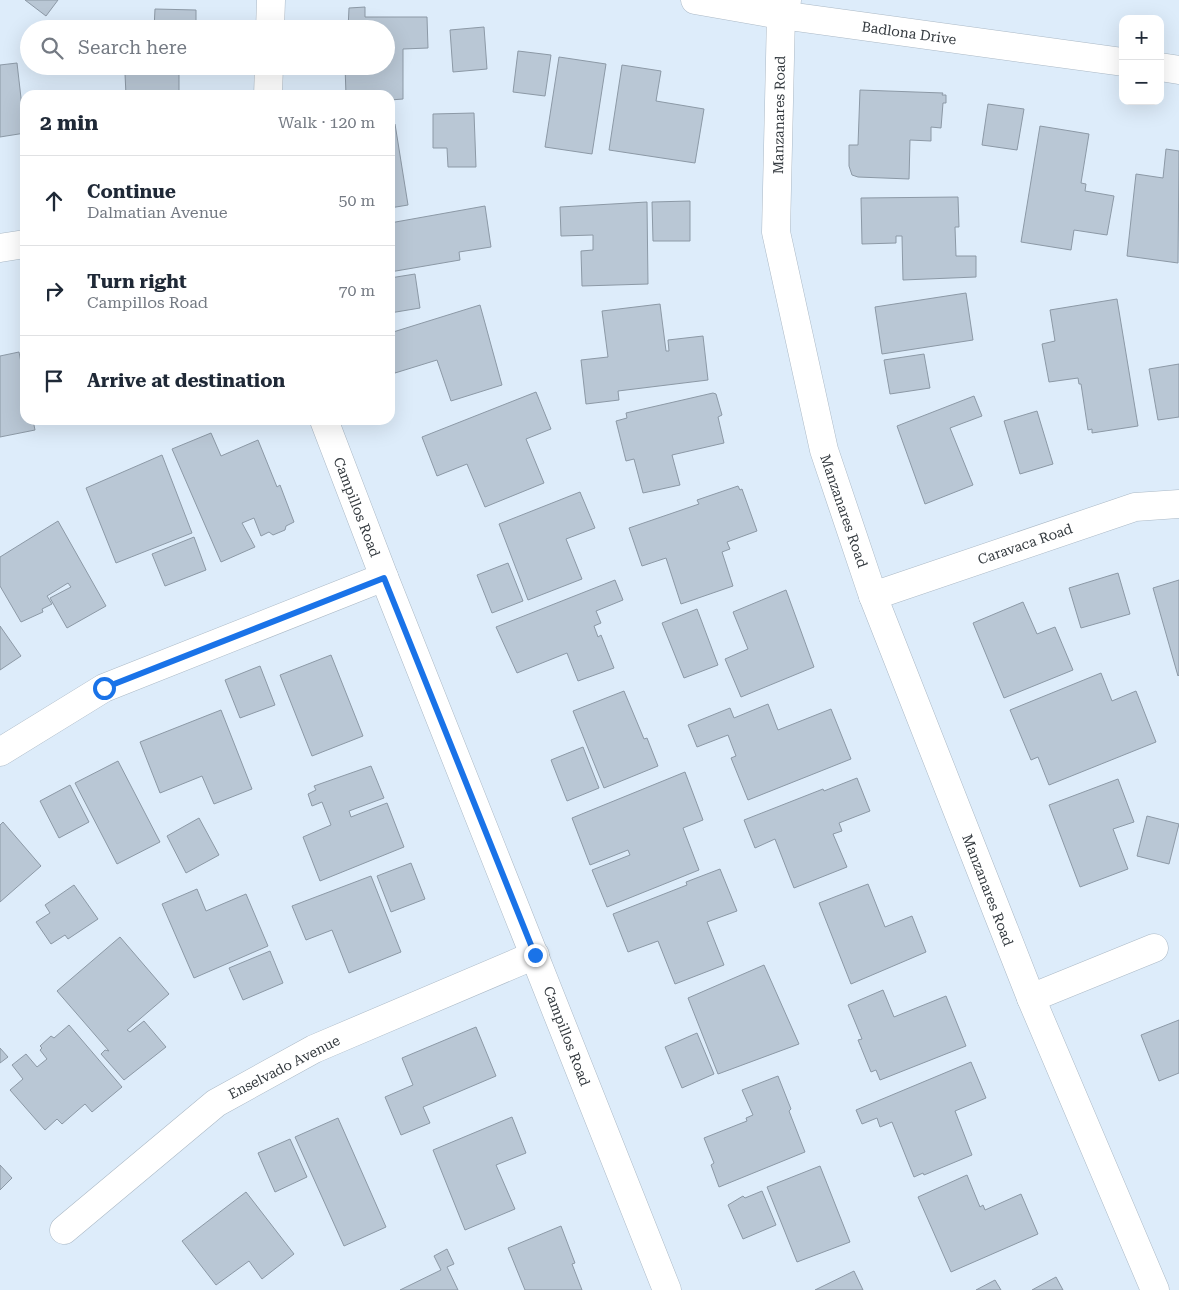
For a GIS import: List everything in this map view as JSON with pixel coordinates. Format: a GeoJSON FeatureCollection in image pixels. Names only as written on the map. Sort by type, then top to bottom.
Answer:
{"type":"FeatureCollection","features":[{"type":"Feature","properties":{"kind":"street"},"geometry":{"type":"LineString","coordinates":[[270,20],[271,0]]}},
{"type":"Feature","properties":{"kind":"street","name":"Badlona Drive"},"geometry":{"type":"LineString","coordinates":[[696,0],[784,8],[1119,61]]}},
{"type":"Feature","properties":{"kind":"street","name":"Manzanares Road"},"geometry":{"type":"LineString","coordinates":[[784,8],[776,232],[824,450],[873,596],[1031,998],[1156,1290]]}},
{"type":"Feature","properties":{"kind":"street"},"geometry":{"type":"LineString","coordinates":[[1164,68],[1179,70]]}},
{"type":"Feature","properties":{"kind":"street"},"geometry":{"type":"LineString","coordinates":[[268,90],[269,75]]}},
{"type":"Feature","properties":{"kind":"street"},"geometry":{"type":"LineString","coordinates":[[0,248],[20,245]]}},
{"type":"Feature","properties":{"kind":"street","name":"Campillos Road"},"geometry":{"type":"LineString","coordinates":[[326,425],[384,578],[667,1290]]}},
{"type":"Feature","properties":{"kind":"street","name":"Caravaca Road"},"geometry":{"type":"LineString","coordinates":[[873,596],[1135,507],[1179,504]]}},
{"type":"Feature","properties":{"kind":"street"},"geometry":{"type":"LineString","coordinates":[[0,752],[104,688],[384,578]]}},
{"type":"Feature","properties":{"kind":"street"},"geometry":{"type":"LineString","coordinates":[[1031,998],[1154,948]]}},
{"type":"Feature","properties":{"kind":"street","name":"Enselvado Avenue"},"geometry":{"type":"LineString","coordinates":[[64,1230],[216,1103],[314,1050],[535,955]]}},
{"type":"Feature","properties":{"kind":"building"},"geometry":{"type":"Polygon","coordinates":[[[25,0],[58,0],[46,16],[25,0]]]}},
{"type":"Feature","properties":{"kind":"building"},"geometry":{"type":"Polygon","coordinates":[[[365,7],[365,17],[427,17],[428,48],[403,49],[403,99],[395,100],[395,90],[346,90],[345,75],[395,75],[395,20],[348,20],[349,8],[365,7]]]}},
{"type":"Feature","properties":{"kind":"building"},"geometry":{"type":"Polygon","coordinates":[[[155,9],[196,10],[196,20],[154,20],[155,9]]]}},
{"type":"Feature","properties":{"kind":"building"},"geometry":{"type":"Polygon","coordinates":[[[484,27],[487,69],[453,72],[450,30],[484,27]]]}},
{"type":"Feature","properties":{"kind":"building"},"geometry":{"type":"Polygon","coordinates":[[[518,51],[551,55],[545,96],[513,92],[518,51]]]}},
{"type":"Feature","properties":{"kind":"building"},"geometry":{"type":"Polygon","coordinates":[[[559,57],[606,64],[592,154],[545,147],[559,57]]]}},
{"type":"Feature","properties":{"kind":"building"},"geometry":{"type":"Polygon","coordinates":[[[17,63],[20,90],[20,134],[0,137],[0,65],[17,63]]]}},
{"type":"Feature","properties":{"kind":"building"},"geometry":{"type":"Polygon","coordinates":[[[622,65],[661,71],[656,101],[704,109],[695,163],[609,150],[622,65]]]}},
{"type":"Feature","properties":{"kind":"building"},"geometry":{"type":"Polygon","coordinates":[[[125,75],[179,75],[179,90],[126,90],[125,75]]]}},
{"type":"Feature","properties":{"kind":"building"},"geometry":{"type":"Polygon","coordinates":[[[860,90],[943,93],[942,95],[946,95],[946,103],[943,103],[941,128],[931,127],[931,141],[910,140],[909,179],[858,177],[852,175],[849,166],[849,145],[858,145],[860,90]]]}},
{"type":"Feature","properties":{"kind":"building"},"geometry":{"type":"Polygon","coordinates":[[[988,104],[1024,109],[1017,150],[982,145],[988,104]]]}},
{"type":"Feature","properties":{"kind":"building"},"geometry":{"type":"Polygon","coordinates":[[[474,113],[476,167],[448,167],[447,148],[433,148],[433,114],[474,113]]]}},
{"type":"Feature","properties":{"kind":"building"},"geometry":{"type":"Polygon","coordinates":[[[395,124],[408,205],[395,207],[395,124]]]}},
{"type":"Feature","properties":{"kind":"building"},"geometry":{"type":"Polygon","coordinates":[[[1040,126],[1089,134],[1081,183],[1086,184],[1085,191],[1114,196],[1107,235],[1074,230],[1071,250],[1021,242],[1040,126]]]}},
{"type":"Feature","properties":{"kind":"building"},"geometry":{"type":"Polygon","coordinates":[[[1166,149],[1179,151],[1178,263],[1127,256],[1136,174],[1163,178],[1166,149]]]}},
{"type":"Feature","properties":{"kind":"building"},"geometry":{"type":"Polygon","coordinates":[[[958,197],[959,227],[955,227],[956,256],[976,256],[976,277],[903,280],[902,236],[896,236],[896,243],[862,244],[861,198],[958,197]]]}},
{"type":"Feature","properties":{"kind":"building"},"geometry":{"type":"Polygon","coordinates":[[[690,201],[690,241],[653,241],[652,202],[690,201]]]}},
{"type":"Feature","properties":{"kind":"building"},"geometry":{"type":"Polygon","coordinates":[[[647,202],[648,284],[582,286],[581,251],[593,250],[593,235],[561,236],[560,207],[647,202]]]}},
{"type":"Feature","properties":{"kind":"building"},"geometry":{"type":"Polygon","coordinates":[[[485,206],[491,247],[459,252],[460,260],[395,271],[395,222],[485,206]]]}},
{"type":"Feature","properties":{"kind":"building"},"geometry":{"type":"Polygon","coordinates":[[[415,274],[420,308],[395,312],[395,277],[415,274]]]}},
{"type":"Feature","properties":{"kind":"building"},"geometry":{"type":"Polygon","coordinates":[[[966,293],[973,340],[882,354],[875,307],[966,293]]]}},
{"type":"Feature","properties":{"kind":"building"},"geometry":{"type":"Polygon","coordinates":[[[1117,299],[1138,426],[1092,433],[1092,429],[1088,430],[1081,384],[1079,384],[1078,378],[1049,382],[1042,344],[1055,341],[1050,310],[1117,299]]]}},
{"type":"Feature","properties":{"kind":"building"},"geometry":{"type":"Polygon","coordinates":[[[660,304],[666,351],[669,351],[668,340],[703,336],[708,380],[618,391],[619,400],[586,404],[581,360],[608,357],[602,311],[660,304]]]}},
{"type":"Feature","properties":{"kind":"building"},"geometry":{"type":"Polygon","coordinates":[[[480,305],[502,385],[451,401],[437,360],[395,373],[395,331],[480,305]]]}},
{"type":"Feature","properties":{"kind":"building"},"geometry":{"type":"Polygon","coordinates":[[[19,352],[20,425],[34,425],[35,430],[0,437],[0,356],[19,352]]]}},
{"type":"Feature","properties":{"kind":"building"},"geometry":{"type":"Polygon","coordinates":[[[924,354],[930,388],[890,394],[884,360],[924,354]]]}},
{"type":"Feature","properties":{"kind":"building"},"geometry":{"type":"Polygon","coordinates":[[[1179,364],[1179,417],[1158,420],[1149,369],[1179,364]]]}},
{"type":"Feature","properties":{"kind":"building"},"geometry":{"type":"Polygon","coordinates":[[[536,392],[551,429],[526,439],[544,483],[485,507],[467,464],[437,476],[422,437],[536,392]]]}},
{"type":"Feature","properties":{"kind":"building"},"geometry":{"type":"Polygon","coordinates":[[[713,393],[716,394],[722,415],[718,417],[724,443],[672,455],[680,485],[643,493],[634,459],[626,461],[616,421],[627,418],[626,413],[713,393]]]}},
{"type":"Feature","properties":{"kind":"building"},"geometry":{"type":"Polygon","coordinates":[[[974,396],[982,416],[950,428],[973,485],[925,504],[897,426],[974,396]]]}},
{"type":"Feature","properties":{"kind":"building"},"geometry":{"type":"Polygon","coordinates":[[[1037,411],[1053,464],[1020,474],[1004,421],[1037,411]]]}},
{"type":"Feature","properties":{"kind":"building"},"geometry":{"type":"Polygon","coordinates":[[[211,433],[221,456],[258,440],[277,487],[280,485],[294,522],[286,526],[285,530],[273,535],[269,532],[261,536],[254,518],[242,523],[255,547],[221,562],[172,449],[211,433]]]}},
{"type":"Feature","properties":{"kind":"building"},"geometry":{"type":"Polygon","coordinates":[[[162,455],[192,533],[116,563],[86,488],[162,455]]]}},
{"type":"Feature","properties":{"kind":"building"},"geometry":{"type":"Polygon","coordinates":[[[738,486],[740,490],[742,489],[757,531],[727,542],[730,549],[722,552],[733,586],[681,604],[666,558],[642,566],[629,528],[699,504],[697,500],[738,486]]]}},
{"type":"Feature","properties":{"kind":"building"},"geometry":{"type":"Polygon","coordinates":[[[580,492],[595,528],[566,539],[582,579],[528,600],[499,524],[580,492]]]}},
{"type":"Feature","properties":{"kind":"building"},"geometry":{"type":"Polygon","coordinates":[[[58,521],[106,606],[67,628],[50,598],[71,587],[68,583],[47,596],[52,604],[42,609],[43,612],[21,622],[0,586],[0,557],[58,521]]]}},
{"type":"Feature","properties":{"kind":"building"},"geometry":{"type":"Polygon","coordinates":[[[194,537],[206,570],[165,586],[152,554],[194,537]]]}},
{"type":"Feature","properties":{"kind":"building"},"geometry":{"type":"Polygon","coordinates":[[[508,563],[523,601],[492,613],[477,575],[508,563]]]}},
{"type":"Feature","properties":{"kind":"building"},"geometry":{"type":"Polygon","coordinates":[[[1118,573],[1130,614],[1081,628],[1069,588],[1118,573]]]}},
{"type":"Feature","properties":{"kind":"building"},"geometry":{"type":"Polygon","coordinates":[[[615,580],[623,600],[596,611],[601,623],[594,626],[598,637],[601,635],[614,668],[578,681],[567,653],[517,673],[496,627],[615,580]]]}},
{"type":"Feature","properties":{"kind":"building"},"geometry":{"type":"Polygon","coordinates":[[[1179,580],[1179,675],[1178,676],[1153,588],[1179,580]]]}},
{"type":"Feature","properties":{"kind":"building"},"geometry":{"type":"Polygon","coordinates":[[[786,590],[814,667],[741,697],[725,659],[748,649],[733,612],[786,590]]]}},
{"type":"Feature","properties":{"kind":"building"},"geometry":{"type":"Polygon","coordinates":[[[1023,602],[1037,634],[1055,627],[1073,670],[1004,698],[973,623],[1023,602]]]}},
{"type":"Feature","properties":{"kind":"building"},"geometry":{"type":"Polygon","coordinates":[[[697,609],[718,665],[684,678],[662,623],[697,609]]]}},
{"type":"Feature","properties":{"kind":"building"},"geometry":{"type":"Polygon","coordinates":[[[0,626],[21,656],[0,670],[0,626]]]}},
{"type":"Feature","properties":{"kind":"building"},"geometry":{"type":"Polygon","coordinates":[[[331,655],[363,736],[312,756],[280,675],[331,655]]]}},
{"type":"Feature","properties":{"kind":"building"},"geometry":{"type":"Polygon","coordinates":[[[260,666],[275,705],[240,718],[225,680],[260,666]]]}},
{"type":"Feature","properties":{"kind":"building"},"geometry":{"type":"Polygon","coordinates":[[[1101,673],[1112,701],[1136,691],[1156,742],[1049,785],[1038,757],[1031,760],[1010,710],[1101,673]]]}},
{"type":"Feature","properties":{"kind":"building"},"geometry":{"type":"Polygon","coordinates":[[[624,691],[644,739],[647,738],[658,766],[604,788],[573,711],[624,691]]]}},
{"type":"Feature","properties":{"kind":"building"},"geometry":{"type":"Polygon","coordinates":[[[768,704],[778,730],[831,709],[851,759],[748,800],[731,758],[736,756],[728,735],[697,747],[688,725],[730,708],[734,718],[768,704]]]}},
{"type":"Feature","properties":{"kind":"building"},"geometry":{"type":"Polygon","coordinates":[[[221,710],[252,789],[214,804],[202,776],[160,793],[140,742],[221,710]]]}},
{"type":"Feature","properties":{"kind":"building"},"geometry":{"type":"Polygon","coordinates":[[[583,747],[599,788],[567,801],[551,760],[583,747]]]}},
{"type":"Feature","properties":{"kind":"building"},"geometry":{"type":"Polygon","coordinates":[[[118,761],[160,842],[117,864],[75,783],[118,761]]]}},
{"type":"Feature","properties":{"kind":"building"},"geometry":{"type":"Polygon","coordinates":[[[371,766],[384,798],[349,811],[351,817],[387,803],[404,847],[320,881],[303,837],[331,825],[322,802],[312,806],[308,794],[316,790],[314,786],[371,766]]]}},
{"type":"Feature","properties":{"kind":"building"},"geometry":{"type":"Polygon","coordinates":[[[685,772],[703,820],[683,828],[699,870],[607,907],[592,870],[630,855],[628,850],[590,865],[572,818],[685,772]]]}},
{"type":"Feature","properties":{"kind":"building"},"geometry":{"type":"Polygon","coordinates":[[[857,778],[870,811],[839,823],[842,831],[833,834],[847,867],[794,888],[775,839],[755,848],[744,820],[823,789],[824,791],[857,778]]]}},
{"type":"Feature","properties":{"kind":"building"},"geometry":{"type":"Polygon","coordinates":[[[1118,779],[1134,822],[1113,829],[1128,869],[1080,887],[1049,805],[1118,779]]]}},
{"type":"Feature","properties":{"kind":"building"},"geometry":{"type":"Polygon","coordinates":[[[70,785],[89,822],[59,838],[40,801],[70,785]]]}},
{"type":"Feature","properties":{"kind":"building"},"geometry":{"type":"Polygon","coordinates":[[[1147,816],[1179,824],[1169,864],[1137,856],[1147,816]]]}},
{"type":"Feature","properties":{"kind":"building"},"geometry":{"type":"Polygon","coordinates":[[[199,818],[219,855],[186,873],[167,836],[199,818]]]}},
{"type":"Feature","properties":{"kind":"building"},"geometry":{"type":"Polygon","coordinates":[[[3,822],[41,866],[0,902],[0,825],[3,822]]]}},
{"type":"Feature","properties":{"kind":"building"},"geometry":{"type":"Polygon","coordinates":[[[411,863],[425,899],[391,912],[377,876],[411,863]]]}},
{"type":"Feature","properties":{"kind":"building"},"geometry":{"type":"Polygon","coordinates":[[[720,869],[737,911],[707,922],[724,965],[675,984],[658,941],[628,952],[613,914],[687,885],[686,882],[720,869]]]}},
{"type":"Feature","properties":{"kind":"building"},"geometry":{"type":"Polygon","coordinates":[[[371,876],[401,952],[349,973],[332,930],[306,940],[292,906],[371,876]]]}},
{"type":"Feature","properties":{"kind":"building"},"geometry":{"type":"Polygon","coordinates":[[[868,884],[885,927],[912,916],[926,952],[851,984],[819,903],[868,884]]]}},
{"type":"Feature","properties":{"kind":"building"},"geometry":{"type":"Polygon","coordinates":[[[74,885],[98,919],[68,939],[65,935],[51,944],[36,922],[50,913],[45,905],[74,885]]]}},
{"type":"Feature","properties":{"kind":"building"},"geometry":{"type":"Polygon","coordinates":[[[197,889],[206,911],[246,894],[268,946],[194,978],[162,904],[197,889]]]}},
{"type":"Feature","properties":{"kind":"building"},"geometry":{"type":"Polygon","coordinates":[[[120,937],[169,994],[127,1030],[130,1032],[144,1021],[166,1047],[124,1080],[101,1054],[105,1050],[109,1051],[57,991],[120,937]]]}},
{"type":"Feature","properties":{"kind":"building"},"geometry":{"type":"Polygon","coordinates":[[[270,951],[283,983],[243,1000],[229,968],[270,951]]]}},
{"type":"Feature","properties":{"kind":"building"},"geometry":{"type":"Polygon","coordinates":[[[764,965],[799,1044],[718,1074],[688,998],[764,965]]]}},
{"type":"Feature","properties":{"kind":"building"},"geometry":{"type":"Polygon","coordinates":[[[883,990],[894,1017],[946,996],[966,1046],[880,1080],[876,1070],[871,1072],[858,1040],[862,1039],[848,1005],[883,990]]]}},
{"type":"Feature","properties":{"kind":"building"},"geometry":{"type":"Polygon","coordinates":[[[1179,1020],[1179,1073],[1159,1081],[1141,1035],[1179,1020]]]}},
{"type":"Feature","properties":{"kind":"building"},"geometry":{"type":"Polygon","coordinates":[[[69,1025],[122,1087],[92,1112],[85,1104],[62,1124],[57,1119],[45,1130],[10,1090],[23,1079],[12,1065],[26,1054],[37,1067],[47,1059],[40,1050],[42,1048],[40,1046],[51,1036],[54,1038],[69,1025]]]}},
{"type":"Feature","properties":{"kind":"building"},"geometry":{"type":"Polygon","coordinates":[[[476,1027],[496,1076],[423,1107],[430,1123],[401,1135],[385,1097],[413,1085],[402,1058],[476,1027]]]}},
{"type":"Feature","properties":{"kind":"building"},"geometry":{"type":"Polygon","coordinates":[[[697,1033],[714,1074],[682,1088],[665,1047],[697,1033]]]}},
{"type":"Feature","properties":{"kind":"building"},"geometry":{"type":"Polygon","coordinates":[[[0,1048],[8,1057],[0,1063],[0,1048]]]}},
{"type":"Feature","properties":{"kind":"building"},"geometry":{"type":"Polygon","coordinates":[[[971,1062],[986,1098],[955,1111],[972,1155],[924,1175],[923,1173],[914,1177],[892,1122],[880,1127],[877,1118],[862,1124],[856,1110],[971,1062]]]}},
{"type":"Feature","properties":{"kind":"building"},"geometry":{"type":"Polygon","coordinates":[[[778,1076],[805,1152],[719,1187],[711,1165],[714,1163],[704,1138],[747,1121],[746,1118],[753,1115],[742,1090],[778,1076]]]}},
{"type":"Feature","properties":{"kind":"building"},"geometry":{"type":"Polygon","coordinates":[[[512,1117],[526,1153],[496,1165],[515,1209],[465,1230],[433,1150],[512,1117]]]}},
{"type":"Feature","properties":{"kind":"building"},"geometry":{"type":"Polygon","coordinates":[[[338,1118],[386,1227],[344,1246],[295,1137],[338,1118]]]}},
{"type":"Feature","properties":{"kind":"building"},"geometry":{"type":"Polygon","coordinates":[[[290,1139],[307,1177],[275,1192],[258,1153],[290,1139]]]}},
{"type":"Feature","properties":{"kind":"building"},"geometry":{"type":"Polygon","coordinates":[[[0,1165],[12,1178],[0,1190],[0,1165]]]}},
{"type":"Feature","properties":{"kind":"building"},"geometry":{"type":"Polygon","coordinates":[[[820,1166],[850,1242],[797,1262],[767,1187],[820,1166]]]}},
{"type":"Feature","properties":{"kind":"building"},"geometry":{"type":"Polygon","coordinates":[[[967,1175],[980,1207],[983,1205],[985,1210],[1021,1194],[1038,1234],[951,1272],[918,1197],[967,1175]]]}},
{"type":"Feature","properties":{"kind":"building"},"geometry":{"type":"Polygon","coordinates":[[[762,1191],[776,1225],[743,1239],[728,1205],[743,1196],[745,1198],[762,1191]]]}},
{"type":"Feature","properties":{"kind":"building"},"geometry":{"type":"Polygon","coordinates":[[[246,1192],[294,1254],[262,1279],[249,1261],[216,1285],[182,1241],[246,1192]]]}},
{"type":"Feature","properties":{"kind":"building"},"geometry":{"type":"Polygon","coordinates":[[[561,1226],[575,1263],[572,1264],[582,1290],[525,1290],[508,1248],[561,1226]]]}},
{"type":"Feature","properties":{"kind":"building"},"geometry":{"type":"Polygon","coordinates":[[[447,1249],[454,1264],[447,1267],[458,1290],[400,1290],[441,1270],[434,1256],[447,1249]]]}},
{"type":"Feature","properties":{"kind":"building"},"geometry":{"type":"Polygon","coordinates":[[[854,1271],[863,1290],[815,1290],[854,1271]]]}},
{"type":"Feature","properties":{"kind":"building"},"geometry":{"type":"Polygon","coordinates":[[[1056,1277],[1063,1290],[1032,1290],[1056,1277]]]}},
{"type":"Feature","properties":{"kind":"building"},"geometry":{"type":"Polygon","coordinates":[[[995,1280],[1001,1290],[976,1290],[995,1280]]]}},
{"type":"Feature","properties":{"kind":"route"},"geometry":{"type":"LineString","coordinates":[[104,688],[384,578],[535,955]]}}]}
